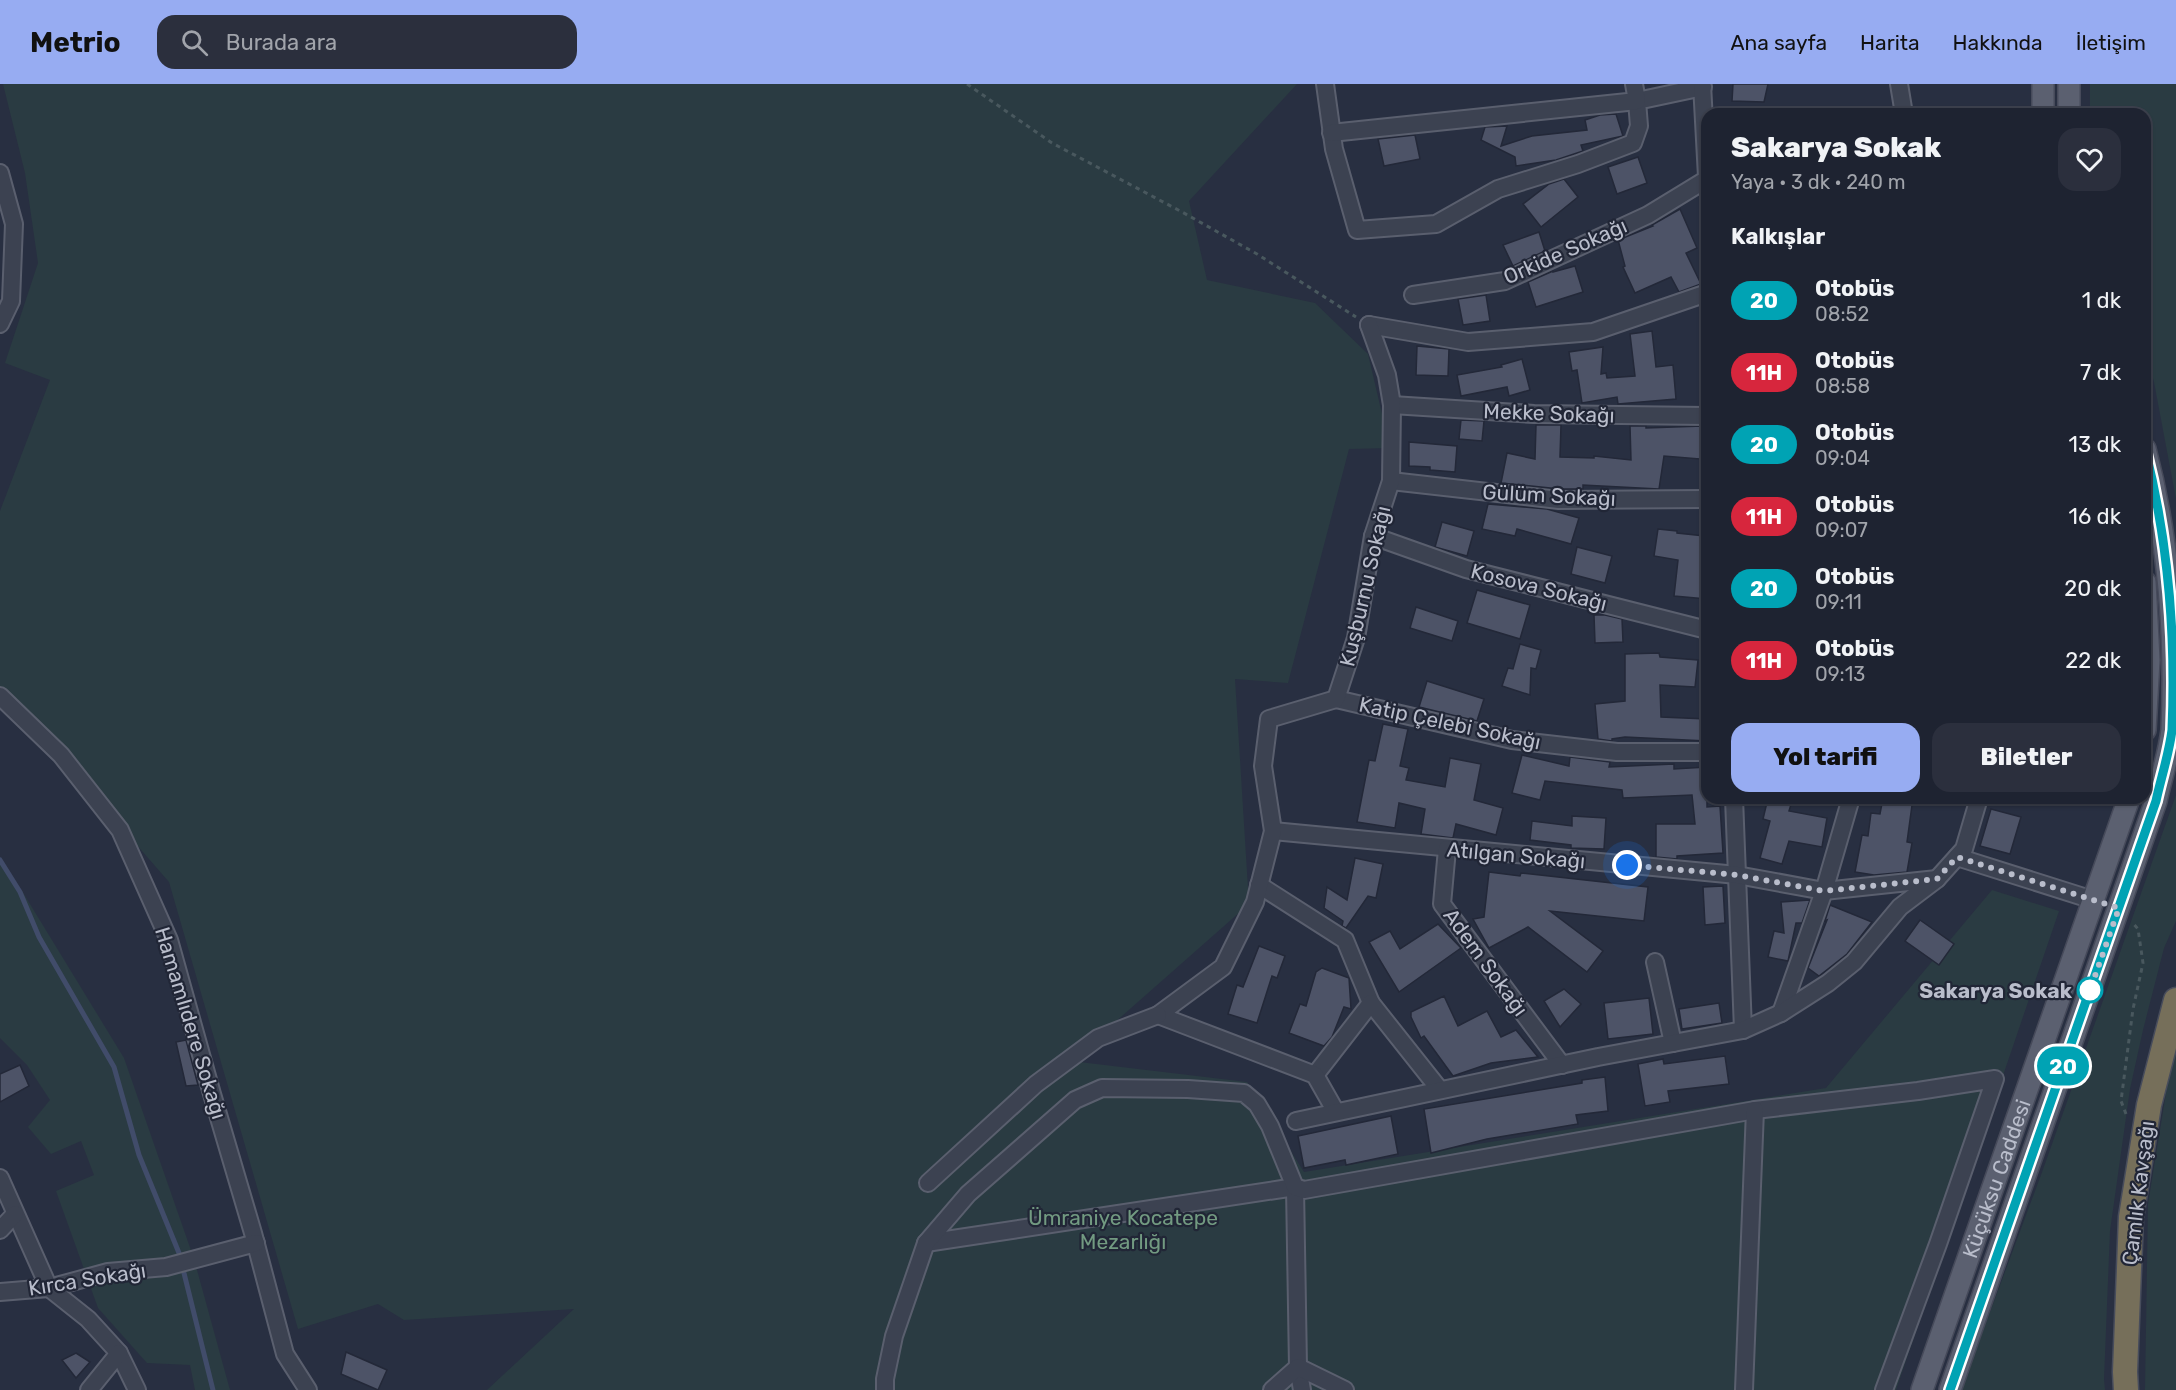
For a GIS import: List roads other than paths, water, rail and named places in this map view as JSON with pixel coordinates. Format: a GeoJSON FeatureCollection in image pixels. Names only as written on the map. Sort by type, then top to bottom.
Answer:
{"type":"FeatureCollection","features":[{"type":"Feature","properties":{"kind":"highway","name":"Çamlık Kavşağı"},"geometry":{"type":"LineString","coordinates":[[2126,1390],[2131,1217],[2149,1105],[2176,1000]]}},
{"type":"Feature","properties":{"kind":"main road"},"geometry":{"type":"LineString","coordinates":[[2043,84],[2043,108]]}},
{"type":"Feature","properties":{"kind":"main road"},"geometry":{"type":"LineString","coordinates":[[2069,84],[2069,108]]}},
{"type":"Feature","properties":{"kind":"main road","name":"Küçüksu Caddesi"},"geometry":{"type":"LineString","coordinates":[[1950,1390],[2156,801],[2172,731],[2175,660],[2172,583],[2151,473]]}},
{"type":"Feature","properties":{"kind":"main road","name":"Küçüksu Caddesi"},"geometry":{"type":"LineString","coordinates":[[1922,1390],[2127,804]]}},
{"type":"Feature","properties":{"kind":"main road"},"geometry":{"type":"LineString","coordinates":[[2093,900],[2119,908]]}},
{"type":"Feature","properties":{"kind":"street"},"geometry":{"type":"LineString","coordinates":[[1325,84],[1334,149],[1357,230],[1436,224],[1498,189],[1578,164],[1633,143],[1639,126],[1635,92]]}},
{"type":"Feature","properties":{"kind":"street"},"geometry":{"type":"LineString","coordinates":[[1899,84],[1903,108]]}},
{"type":"Feature","properties":{"kind":"street"},"geometry":{"type":"LineString","coordinates":[[1331,133],[1702,85],[1703,108]]}},
{"type":"Feature","properties":{"kind":"street"},"geometry":{"type":"LineString","coordinates":[[0,173],[14,224],[11,301],[0,324]]}},
{"type":"Feature","properties":{"kind":"street","name":"Orkide Sokağı"},"geometry":{"type":"LineString","coordinates":[[1413,295],[1505,281],[1648,215],[1701,182]]}},
{"type":"Feature","properties":{"kind":"street","name":"Kuşburnu Sokağı"},"geometry":{"type":"LineString","coordinates":[[1336,699],[1356,638],[1373,536],[1391,481],[1392,405],[1387,375],[1369,325],[1468,342],[1593,332],[1701,295]]}},
{"type":"Feature","properties":{"kind":"street","name":"Mekke Sokağı"},"geometry":{"type":"LineString","coordinates":[[1392,405],[1534,414],[1701,416]]}},
{"type":"Feature","properties":{"kind":"street","name":"Gülüm Sokağı"},"geometry":{"type":"LineString","coordinates":[[1391,481],[1559,500],[1701,499]]}},
{"type":"Feature","properties":{"kind":"street","name":"Kosova Sokağı"},"geometry":{"type":"LineString","coordinates":[[1373,536],[1466,569],[1701,628]]}},
{"type":"Feature","properties":{"kind":"street","name":"Hamamlıdere Sokağı"},"geometry":{"type":"LineString","coordinates":[[0,696],[61,755],[120,830],[169,940],[285,1354],[308,1390]]}},
{"type":"Feature","properties":{"kind":"street"},"geometry":{"type":"LineString","coordinates":[[928,1182],[1036,1084],[1098,1038],[1158,1016],[1223,967],[1255,902],[1274,831],[1263,766],[1269,719],[1336,699]]}},
{"type":"Feature","properties":{"kind":"street","name":"Katip Çelebi Sokağı"},"geometry":{"type":"LineString","coordinates":[[1336,699],[1512,740],[1617,752],[1701,752]]}},
{"type":"Feature","properties":{"kind":"street"},"geometry":{"type":"LineString","coordinates":[[1734,804],[1743,1030]]}},
{"type":"Feature","properties":{"kind":"street"},"geometry":{"type":"LineString","coordinates":[[1781,1013],[1824,891],[1849,804]]}},
{"type":"Feature","properties":{"kind":"street"},"geometry":{"type":"LineString","coordinates":[[1296,1121],[1562,1065],[1743,1030],[1791,1009],[1854,962],[1900,907],[1937,879],[1957,857],[1964,849],[1977,804]]}},
{"type":"Feature","properties":{"kind":"street","name":"Atılgan Sokağı"},"geometry":{"type":"LineString","coordinates":[[1274,831],[1737,875],[1824,891],[1937,879]]}},
{"type":"Feature","properties":{"kind":"street","name":"Adem Sokağı"},"geometry":{"type":"LineString","coordinates":[[1447,849],[1442,904],[1562,1065]]}},
{"type":"Feature","properties":{"kind":"street"},"geometry":{"type":"LineString","coordinates":[[1957,857],[2093,900]]}},
{"type":"Feature","properties":{"kind":"street"},"geometry":{"type":"LineString","coordinates":[[1259,885],[1345,940],[1371,1003],[1440,1090]]}},
{"type":"Feature","properties":{"kind":"street"},"geometry":{"type":"LineString","coordinates":[[1655,962],[1673,1043]]}},
{"type":"Feature","properties":{"kind":"street"},"geometry":{"type":"LineString","coordinates":[[1315,1075],[1371,1003]]}},
{"type":"Feature","properties":{"kind":"street"},"geometry":{"type":"LineString","coordinates":[[1158,1016],[1315,1075],[1336,1112]]}},
{"type":"Feature","properties":{"kind":"street"},"geometry":{"type":"LineString","coordinates":[[926,1243],[1294,1187],[1304,1190],[1755,1110],[1918,1091],[1995,1079],[1884,1390]]}},
{"type":"Feature","properties":{"kind":"street"},"geometry":{"type":"LineString","coordinates":[[885,1390],[894,1335],[926,1243],[968,1194],[1075,1100],[1102,1088],[1188,1089],[1244,1093],[1257,1104],[1270,1126],[1294,1187],[1298,1367],[1302,1390]]}},
{"type":"Feature","properties":{"kind":"street"},"geometry":{"type":"LineString","coordinates":[[1744,1390],[1755,1110]]}},
{"type":"Feature","properties":{"kind":"street"},"geometry":{"type":"LineString","coordinates":[[0,1178],[49,1288],[87,1318],[119,1353],[137,1390]]}},
{"type":"Feature","properties":{"kind":"street"},"geometry":{"type":"LineString","coordinates":[[0,1230],[15,1214]]}},
{"type":"Feature","properties":{"kind":"street","name":"Kırca Sokağı"},"geometry":{"type":"LineString","coordinates":[[0,1292],[49,1288],[108,1272],[173,1265],[256,1244]]}},
{"type":"Feature","properties":{"kind":"street"},"geometry":{"type":"LineString","coordinates":[[89,1390],[119,1353]]}},
{"type":"Feature","properties":{"kind":"street"},"geometry":{"type":"LineString","coordinates":[[1272,1390],[1298,1367]]}},
{"type":"Feature","properties":{"kind":"street"},"geometry":{"type":"LineString","coordinates":[[1298,1367],[1345,1390]]}},
{"type":"Feature","properties":{"kind":"waterway"},"geometry":{"type":"LineString","coordinates":[[0,860],[20,892],[39,937],[114,1067],[139,1155],[179,1253],[213,1390]]}},
{"type":"Feature","properties":{"kind":"place","name":"Sakarya Sokak"},"geometry":{"type":"Point","coordinates":[2090,990]}},
{"type":"Feature","properties":{"kind":"park label","name":"Ümraniye Kocatepe Mezarlığı"},"geometry":{"type":"Point","coordinates":[1123,1229]}}]}
